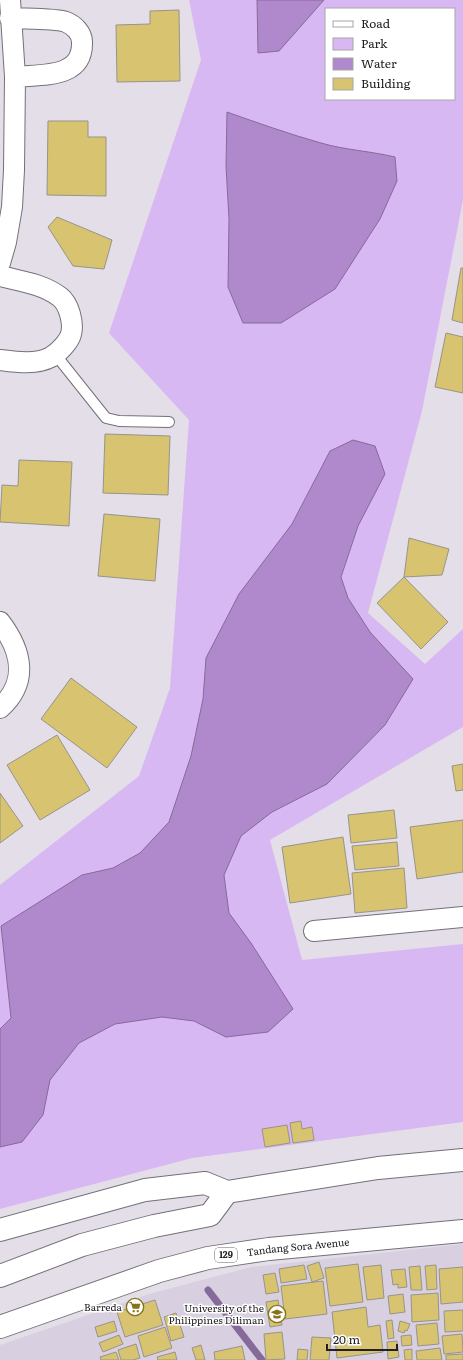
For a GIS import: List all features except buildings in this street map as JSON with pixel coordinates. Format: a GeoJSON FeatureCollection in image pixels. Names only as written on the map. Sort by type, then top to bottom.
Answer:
{"type":"FeatureCollection","features":[{"type":"Feature","properties":{"kind":"main road"},"geometry":{"type":"LineString","coordinates":[[0,1230],[145,1190],[205,1183],[227,1192],[378,1168],[463,1160]]}},
{"type":"Feature","properties":{"kind":"main road"},"geometry":{"type":"LineString","coordinates":[[0,1276],[82,1245],[154,1226],[210,1216],[227,1192]]}},
{"type":"Feature","properties":{"kind":"main road","name":"Tandang Sora Avenue"},"geometry":{"type":"LineString","coordinates":[[0,1327],[159,1271],[208,1258],[269,1249],[463,1231]]}},
{"type":"Feature","properties":{"kind":"street"},"geometry":{"type":"LineString","coordinates":[[0,263],[6,242],[12,207],[14,170],[15,77],[10,9],[65,22],[76,28],[82,38],[82,50],[77,63],[65,71],[15,77]]}},
{"type":"Feature","properties":{"kind":"street"},"geometry":{"type":"LineString","coordinates":[[0,276],[32,284],[50,291],[61,298],[68,310],[71,320],[71,334],[61,348],[51,357],[37,361],[18,363],[0,360]]}},
{"type":"Feature","properties":{"kind":"street"},"geometry":{"type":"LineString","coordinates":[[0,622],[16,650],[20,669],[19,681],[10,699],[0,708]]}},
{"type":"Feature","properties":{"kind":"street"},"geometry":{"type":"LineString","coordinates":[[314,931],[463,917]]}},
{"type":"Feature","properties":{"kind":"lane"},"geometry":{"type":"LineString","coordinates":[[55,354],[106,418],[119,421],[169,422]]}},
{"type":"Feature","properties":{"kind":"shaded area","name":"University of the Philippines Diliman"},"geometry":{"type":"Polygon","coordinates":[[[463,1244],[463,1360],[0,1360],[0,1345],[149,1294],[251,1267],[463,1244]]]}},
{"type":"Feature","properties":{"kind":"green space"},"geometry":{"type":"Polygon","coordinates":[[[189,0],[463,0],[463,200],[422,411],[368,613],[425,664],[463,629],[463,727],[270,840],[302,960],[463,944],[463,1122],[192,1158],[0,1209],[0,885],[139,776],[170,688],[189,420],[109,333],[201,60],[189,0]]]}},
{"type":"Feature","properties":{"kind":"water"},"geometry":{"type":"Polygon","coordinates":[[[257,0],[324,0],[279,51],[258,53],[257,0]]]}},
{"type":"Feature","properties":{"kind":"water"},"geometry":{"type":"Polygon","coordinates":[[[227,112],[321,143],[395,157],[397,181],[380,219],[335,289],[281,323],[243,323],[228,287],[229,219],[226,166],[227,112]]]}},
{"type":"Feature","properties":{"kind":"water"},"geometry":{"type":"Polygon","coordinates":[[[353,440],[375,446],[385,474],[358,526],[341,577],[348,598],[370,632],[413,679],[385,725],[327,784],[272,812],[241,836],[224,875],[229,913],[251,943],[293,1009],[268,1032],[226,1037],[194,1021],[162,1017],[115,1024],[79,1043],[50,1080],[43,1115],[22,1142],[0,1147],[0,1029],[11,1018],[1,926],[82,875],[113,868],[140,853],[169,822],[191,756],[203,699],[206,658],[239,594],[292,524],[330,451],[353,440]]]}},
{"type":"Feature","properties":{"kind":"waterway"},"geometry":{"type":"LineString","coordinates":[[208,1290],[262,1360]]}},
{"type":"Feature","properties":{"kind":"place","name":"Barreda"},"geometry":{"type":"Point","coordinates":[135,1307]}},
{"type":"Feature","properties":{"kind":"place","name":"University of the Philippines Diliman"},"geometry":{"type":"Point","coordinates":[277,1314]}}]}
